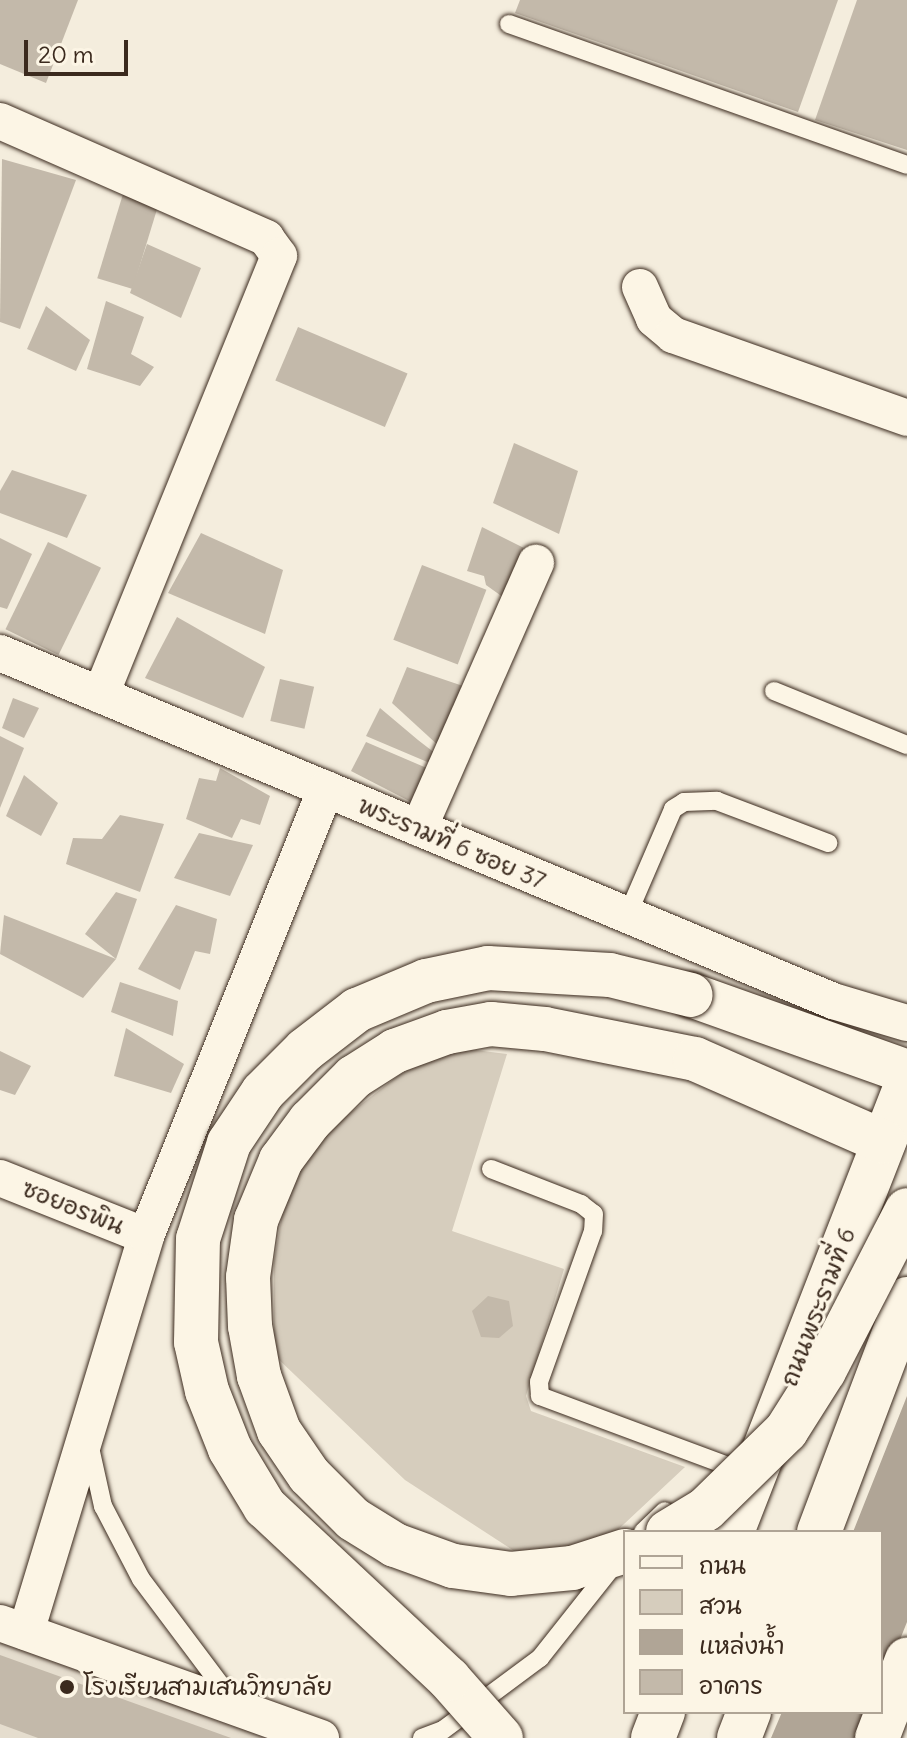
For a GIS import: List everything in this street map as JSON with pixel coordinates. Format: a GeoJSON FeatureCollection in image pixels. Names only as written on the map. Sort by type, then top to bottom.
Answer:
{"type":"FeatureCollection","features":[{"type":"Feature","properties":{"kind":"main road"},"geometry":{"type":"LineString","coordinates":[[501,1738],[449,1679],[265,1507],[230,1449],[207,1391],[196,1342],[198,1239],[229,1143],[263,1092],[305,1050],[357,1010],[426,981],[488,968],[610,975],[691,995],[907,1072]]}},
{"type":"Feature","properties":{"kind":"main road"},"geometry":{"type":"LineString","coordinates":[[623,1553],[572,1568],[511,1574],[453,1566],[395,1545],[353,1519],[309,1475],[279,1431],[259,1376],[250,1326],[248,1277],[256,1220],[281,1160],[310,1121],[354,1077],[395,1051],[447,1032],[491,1024],[545,1029],[695,1059],[884,1142]]}},
{"type":"Feature","properties":{"kind":"main road","name":"ถนนพระรามที่ 6"},"geometry":{"type":"LineString","coordinates":[[733,1530],[907,1083]]}},
{"type":"Feature","properties":{"kind":"main road"},"geometry":{"type":"LineString","coordinates":[[671,1530],[706,1509],[786,1431],[824,1371],[907,1210]]}},
{"type":"Feature","properties":{"kind":"main road"},"geometry":{"type":"LineString","coordinates":[[820,1530],[907,1299]]}},
{"type":"Feature","properties":{"kind":"main road"},"geometry":{"type":"LineString","coordinates":[[877,1738],[907,1660]]}},
{"type":"Feature","properties":{"kind":"main road"},"geometry":{"type":"LineString","coordinates":[[653,1738],[662,1714]]}},
{"type":"Feature","properties":{"kind":"main road"},"geometry":{"type":"LineString","coordinates":[[739,1738],[748,1714]]}},
{"type":"Feature","properties":{"kind":"street"},"geometry":{"type":"LineString","coordinates":[[0,121],[266,238],[279,256],[101,695]]}},
{"type":"Feature","properties":{"kind":"street"},"geometry":{"type":"LineString","coordinates":[[640,287],[654,319],[673,335],[907,418]]}},
{"type":"Feature","properties":{"kind":"street"},"geometry":{"type":"LineString","coordinates":[[419,828],[536,563]]}},
{"type":"Feature","properties":{"kind":"street","name":"พระรามที่ 6 ซอย 37"},"geometry":{"type":"LineString","coordinates":[[0,653],[833,1001],[907,1023]]}},
{"type":"Feature","properties":{"kind":"street"},"geometry":{"type":"LineString","coordinates":[[321,1738],[13,1627],[86,1428],[146,1236],[326,789]]}},
{"type":"Feature","properties":{"kind":"street","name":"ซอยอรพิน"},"geometry":{"type":"LineString","coordinates":[[0,1178],[146,1236]]}},
{"type":"Feature","properties":{"kind":"lane"},"geometry":{"type":"LineString","coordinates":[[509,24],[907,165]]}},
{"type":"Feature","properties":{"kind":"lane"},"geometry":{"type":"LineString","coordinates":[[774,691],[907,745]]}},
{"type":"Feature","properties":{"kind":"lane"},"geometry":{"type":"LineString","coordinates":[[627,916],[673,809],[684,802],[717,801],[828,843]]}},
{"type":"Feature","properties":{"kind":"lane"},"geometry":{"type":"LineString","coordinates":[[491,1169],[581,1204],[594,1214],[593,1231],[539,1382],[540,1396],[752,1478]]}},
{"type":"Feature","properties":{"kind":"lane"},"geometry":{"type":"LineString","coordinates":[[86,1428],[103,1506],[141,1579],[240,1709]]}},
{"type":"Feature","properties":{"kind":"lane"},"geometry":{"type":"LineString","coordinates":[[645,1530],[657,1516],[699,1494],[752,1478]]}},
{"type":"Feature","properties":{"kind":"lane"},"geometry":{"type":"LineString","coordinates":[[422,1738],[443,1730],[540,1658],[623,1554]]}},
{"type":"Feature","properties":{"kind":"shaded area","name":"โรงเรียนสามเสนวิทยาลัย"},"geometry":{"type":"Polygon","coordinates":[[[0,1636],[267,1738],[0,1738],[0,1636]]]}},
{"type":"Feature","properties":{"kind":"green space"},"geometry":{"type":"Polygon","coordinates":[[[451,1047],[507,1054],[452,1231],[564,1269],[526,1396],[531,1411],[685,1467],[562,1582],[405,1480],[274,1355],[274,1262],[284,1203],[318,1138],[399,1075],[451,1047]]]}},
{"type":"Feature","properties":{"kind":"water"},"geometry":{"type":"Polygon","coordinates":[[[907,1396],[907,1622],[883,1682],[883,1530],[854,1530],[907,1396]]]}},
{"type":"Feature","properties":{"kind":"water"},"geometry":{"type":"Polygon","coordinates":[[[781,1714],[870,1714],[861,1738],[771,1738],[781,1714]]]}},
{"type":"Feature","properties":{"kind":"building"},"geometry":{"type":"Polygon","coordinates":[[[0,0],[78,0],[46,83],[0,64],[0,0]]]}},
{"type":"Feature","properties":{"kind":"building"},"geometry":{"type":"Polygon","coordinates":[[[520,0],[838,0],[798,112],[515,13],[520,0]]]}},
{"type":"Feature","properties":{"kind":"building"},"geometry":{"type":"Polygon","coordinates":[[[857,0],[907,0],[907,150],[815,120],[857,0]]]}},
{"type":"Feature","properties":{"kind":"building"},"geometry":{"type":"Polygon","coordinates":[[[2,159],[76,180],[20,329],[0,322],[2,159]]]}},
{"type":"Feature","properties":{"kind":"building"},"geometry":{"type":"Polygon","coordinates":[[[123,194],[158,205],[133,289],[97,278],[123,194]]]}},
{"type":"Feature","properties":{"kind":"building"},"geometry":{"type":"Polygon","coordinates":[[[147,244],[201,268],[181,318],[130,293],[147,244]]]}},
{"type":"Feature","properties":{"kind":"building"},"geometry":{"type":"Polygon","coordinates":[[[106,301],[144,317],[131,354],[154,367],[140,386],[87,369],[106,301]]]}},
{"type":"Feature","properties":{"kind":"building"},"geometry":{"type":"Polygon","coordinates":[[[46,306],[90,340],[76,371],[27,349],[46,306]]]}},
{"type":"Feature","properties":{"kind":"building"},"geometry":{"type":"Polygon","coordinates":[[[298,327],[408,373],[385,427],[275,380],[298,327]]]}},
{"type":"Feature","properties":{"kind":"building"},"geometry":{"type":"Polygon","coordinates":[[[514,443],[578,471],[559,534],[493,503],[514,443]]]}},
{"type":"Feature","properties":{"kind":"building"},"geometry":{"type":"Polygon","coordinates":[[[12,470],[87,495],[67,538],[0,513],[0,491],[12,470]]]}},
{"type":"Feature","properties":{"kind":"building"},"geometry":{"type":"Polygon","coordinates":[[[482,527],[528,550],[507,600],[486,585],[484,576],[467,571],[482,527]]]}},
{"type":"Feature","properties":{"kind":"building"},"geometry":{"type":"Polygon","coordinates":[[[201,533],[283,570],[265,634],[168,593],[201,533]]]}},
{"type":"Feature","properties":{"kind":"building"},"geometry":{"type":"Polygon","coordinates":[[[0,538],[32,554],[7,609],[0,607],[0,538]]]}},
{"type":"Feature","properties":{"kind":"building"},"geometry":{"type":"Polygon","coordinates":[[[48,542],[101,568],[59,655],[5,629],[48,542]]]}},
{"type":"Feature","properties":{"kind":"building"},"geometry":{"type":"Polygon","coordinates":[[[422,565],[486,590],[458,664],[393,640],[422,565]]]}},
{"type":"Feature","properties":{"kind":"building"},"geometry":{"type":"Polygon","coordinates":[[[177,617],[265,667],[243,718],[145,678],[177,617]]]}},
{"type":"Feature","properties":{"kind":"building"},"geometry":{"type":"Polygon","coordinates":[[[407,667],[463,686],[440,747],[392,703],[407,667]]]}},
{"type":"Feature","properties":{"kind":"building"},"geometry":{"type":"Polygon","coordinates":[[[280,679],[314,687],[304,729],[270,721],[280,679]]]}},
{"type":"Feature","properties":{"kind":"building"},"geometry":{"type":"Polygon","coordinates":[[[13,698],[39,708],[24,738],[2,728],[13,698]]]}},
{"type":"Feature","properties":{"kind":"building"},"geometry":{"type":"Polygon","coordinates":[[[380,708],[440,757],[432,764],[366,736],[380,708]]]}},
{"type":"Feature","properties":{"kind":"building"},"geometry":{"type":"Polygon","coordinates":[[[0,736],[24,748],[0,808],[0,736]]]}},
{"type":"Feature","properties":{"kind":"building"},"geometry":{"type":"Polygon","coordinates":[[[366,742],[436,772],[415,804],[351,771],[366,742]]]}},
{"type":"Feature","properties":{"kind":"building"},"geometry":{"type":"Polygon","coordinates":[[[220,768],[270,796],[260,825],[241,819],[232,838],[186,819],[199,778],[216,781],[220,768]]]}},
{"type":"Feature","properties":{"kind":"building"},"geometry":{"type":"Polygon","coordinates":[[[24,775],[58,803],[41,836],[6,816],[24,775]]]}},
{"type":"Feature","properties":{"kind":"building"},"geometry":{"type":"Polygon","coordinates":[[[120,815],[164,824],[140,892],[66,864],[73,838],[102,839],[120,815]]]}},
{"type":"Feature","properties":{"kind":"building"},"geometry":{"type":"Polygon","coordinates":[[[199,833],[253,845],[230,896],[174,878],[199,833]]]}},
{"type":"Feature","properties":{"kind":"building"},"geometry":{"type":"Polygon","coordinates":[[[116,892],[137,899],[116,959],[85,934],[116,892]]]}},
{"type":"Feature","properties":{"kind":"building"},"geometry":{"type":"Polygon","coordinates":[[[176,905],[217,919],[210,954],[195,951],[180,990],[138,969],[176,905]]]}},
{"type":"Feature","properties":{"kind":"building"},"geometry":{"type":"Polygon","coordinates":[[[4,915],[116,959],[83,998],[0,954],[4,915]]]}},
{"type":"Feature","properties":{"kind":"building"},"geometry":{"type":"Polygon","coordinates":[[[120,982],[178,1001],[173,1036],[111,1012],[120,982]]]}},
{"type":"Feature","properties":{"kind":"building"},"geometry":{"type":"Polygon","coordinates":[[[126,1028],[184,1064],[171,1093],[114,1076],[126,1028]]]}},
{"type":"Feature","properties":{"kind":"building"},"geometry":{"type":"Polygon","coordinates":[[[0,1051],[31,1066],[15,1095],[0,1090],[0,1051]]]}},
{"type":"Feature","properties":{"kind":"building"},"geometry":{"type":"Polygon","coordinates":[[[488,1296],[509,1301],[513,1326],[499,1338],[481,1337],[472,1311],[488,1296]]]}},
{"type":"Feature","properties":{"kind":"building","name":"โรงเรียนสามเสนวิทยาลัย"},"geometry":{"type":"Polygon","coordinates":[[[0,1655],[231,1738],[38,1738],[0,1724],[0,1655]]]}},
{"type":"Feature","properties":{"kind":"place","name":"โรงเรียนสามเสนวิทยาลัย"},"geometry":{"type":"Point","coordinates":[67,1687]}}]}
